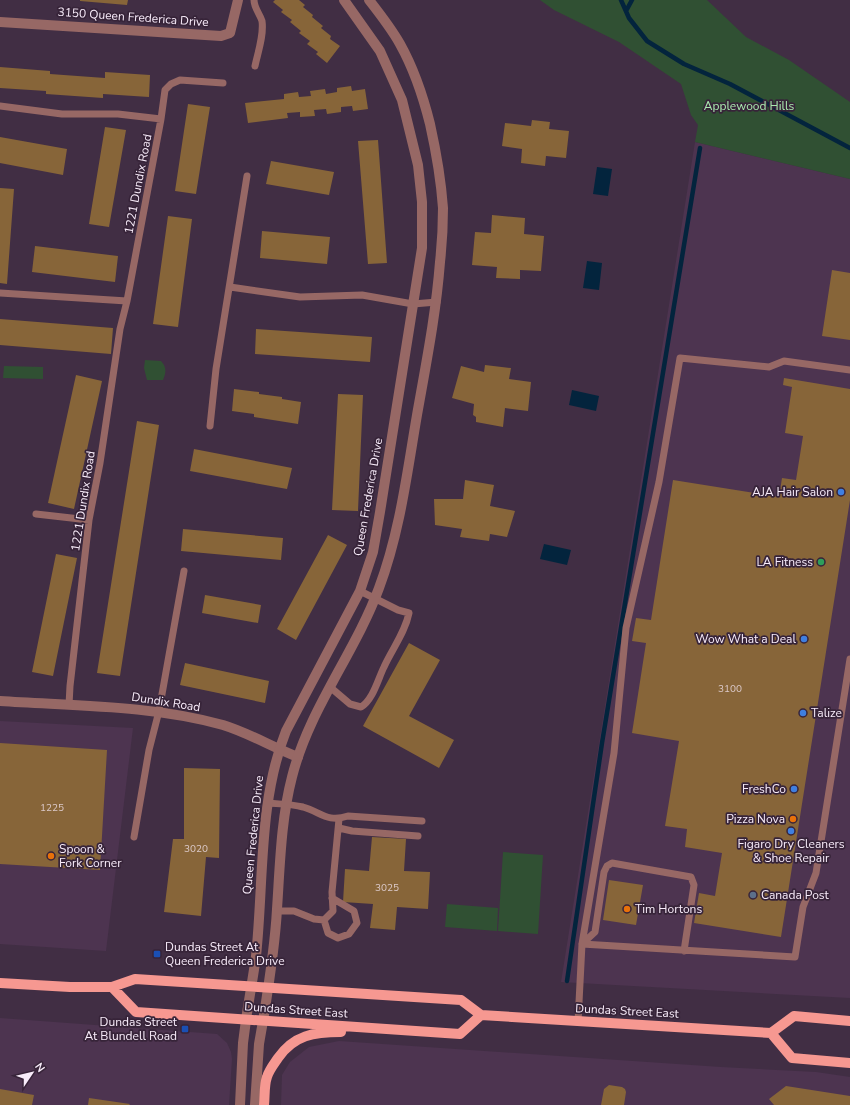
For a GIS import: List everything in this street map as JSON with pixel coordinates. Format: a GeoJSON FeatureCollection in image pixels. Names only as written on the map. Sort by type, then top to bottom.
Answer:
{"type":"FeatureCollection","features":[{"type":"Feature","properties":{"kind":"main road","name":"Dundas Street East"},"geometry":{"type":"LineString","coordinates":[[0,983],[112,987],[135,978],[460,1000],[481,1015],[771,1033]]}},
{"type":"Feature","properties":{"kind":"main road","name":"Dundas Street East"},"geometry":{"type":"LineString","coordinates":[[112,987],[136,1012],[460,1034],[481,1015]]}},
{"type":"Feature","properties":{"kind":"main road"},"geometry":{"type":"LineString","coordinates":[[850,1021],[794,1016],[771,1033],[792,1058],[850,1063]]}},
{"type":"Feature","properties":{"kind":"main road"},"geometry":{"type":"LineString","coordinates":[[264,1105],[267,1078],[273,1065],[281,1054],[299,1038],[321,1032],[349,1032],[363,1028]]}},
{"type":"Feature","properties":{"kind":"street","name":"3150 Queen Frederica Drive"},"geometry":{"type":"LineString","coordinates":[[0,22],[220,36],[230,33],[238,0]]}},
{"type":"Feature","properties":{"kind":"street","name":"Queen Frederica Drive"},"geometry":{"type":"LineString","coordinates":[[240,1105],[243,1043],[256,957],[267,803],[273,770],[279,750],[292,720],[360,591],[372,552],[380,512],[422,248],[422,202],[418,165],[402,100],[380,51],[344,0]]}},
{"type":"Feature","properties":{"kind":"street"},"geometry":{"type":"LineString","coordinates":[[255,1105],[259,1044],[274,958],[279,877],[286,805],[291,779],[304,740],[330,687],[359,635],[385,570],[400,514],[437,302],[443,208],[433,137],[426,109],[415,76],[400,43],[369,0]]}},
{"type":"Feature","properties":{"kind":"street","name":"Dundix Road"},"geometry":{"type":"LineString","coordinates":[[0,701],[159,711],[223,725],[258,738],[279,750],[298,758]]}},
{"type":"Feature","properties":{"kind":"lane"},"geometry":{"type":"LineString","coordinates":[[254,0],[254,5],[262,20],[262,34],[255,66]]}},
{"type":"Feature","properties":{"kind":"lane","name":"1221 Dundix Road"},"geometry":{"type":"LineString","coordinates":[[69,705],[89,520],[100,463],[120,329],[127,301],[162,119],[164,90],[171,84],[180,80],[223,83]]}},
{"type":"Feature","properties":{"kind":"lane","name":"1221 Dundix Road"},"geometry":{"type":"LineString","coordinates":[[0,106],[62,114],[118,114],[162,119]]}},
{"type":"Feature","properties":{"kind":"lane"},"geometry":{"type":"LineString","coordinates":[[210,426],[216,369],[247,176]]}},
{"type":"Feature","properties":{"kind":"lane"},"geometry":{"type":"LineString","coordinates":[[230,287],[300,297],[362,295],[413,304],[437,302]]}},
{"type":"Feature","properties":{"kind":"lane"},"geometry":{"type":"LineString","coordinates":[[0,293],[127,301]]}},
{"type":"Feature","properties":{"kind":"lane"},"geometry":{"type":"LineString","coordinates":[[578,1022],[582,944],[614,753],[626,628],[659,482],[680,358],[769,367],[773,364],[784,361],[850,370]]}},
{"type":"Feature","properties":{"kind":"lane"},"geometry":{"type":"LineString","coordinates":[[36,514],[89,520]]}},
{"type":"Feature","properties":{"kind":"lane"},"geometry":{"type":"LineString","coordinates":[[134,837],[149,750],[159,711],[184,572]]}},
{"type":"Feature","properties":{"kind":"lane"},"geometry":{"type":"LineString","coordinates":[[330,687],[350,704],[361,707],[365,705],[406,625],[409,613],[398,610],[360,591]]}},
{"type":"Feature","properties":{"kind":"lane"},"geometry":{"type":"LineString","coordinates":[[582,944],[795,957],[803,907],[816,873],[850,659]]}},
{"type":"Feature","properties":{"kind":"lane"},"geometry":{"type":"LineString","coordinates":[[267,803],[303,807],[321,816],[340,819],[348,816],[422,821]]}},
{"type":"Feature","properties":{"kind":"lane"},"geometry":{"type":"LineString","coordinates":[[324,920],[333,911],[332,898],[340,819]]}},
{"type":"Feature","properties":{"kind":"lane"},"geometry":{"type":"LineString","coordinates":[[339,828],[352,831],[418,836]]}},
{"type":"Feature","properties":{"kind":"lane"},"geometry":{"type":"LineString","coordinates":[[582,944],[595,932],[604,872],[607,866],[612,863],[690,877],[694,885],[684,951]]}},
{"type":"Feature","properties":{"kind":"lane"},"geometry":{"type":"LineString","coordinates":[[324,920],[328,933],[338,938],[349,934],[357,924],[354,911],[332,898]]}},
{"type":"Feature","properties":{"kind":"lane"},"geometry":{"type":"LineString","coordinates":[[277,911],[294,911],[314,919],[324,920]]}},
{"type":"Feature","properties":{"kind":"shaded area"},"geometry":{"type":"Polygon","coordinates":[[[695,142],[850,179],[850,998],[561,982],[695,142]]]}},
{"type":"Feature","properties":{"kind":"shaded area"},"geometry":{"type":"Polygon","coordinates":[[[0,721],[133,728],[106,951],[0,944],[0,721]]]}},
{"type":"Feature","properties":{"kind":"shaded area"},"geometry":{"type":"Polygon","coordinates":[[[0,1018],[217,1034],[227,1043],[231,1052],[232,1059],[229,1105],[0,1105],[0,1018]]]}},
{"type":"Feature","properties":{"kind":"shaded area"},"geometry":{"type":"Polygon","coordinates":[[[339,1041],[816,1072],[850,1077],[850,1105],[281,1105],[282,1075],[290,1062],[309,1047],[339,1041]]]}},
{"type":"Feature","properties":{"kind":"green space","name":"Applewood Hills"},"geometry":{"type":"Polygon","coordinates":[[[540,0],[707,0],[746,37],[789,60],[850,102],[850,179],[695,142],[698,125],[691,115],[681,84],[619,42],[554,10],[540,0]]]}},
{"type":"Feature","properties":{"kind":"green space"},"geometry":{"type":"Polygon","coordinates":[[[145,360],[161,361],[165,370],[163,380],[147,380],[144,368],[145,360]]]}},
{"type":"Feature","properties":{"kind":"green space"},"geometry":{"type":"Polygon","coordinates":[[[4,366],[43,367],[43,379],[3,378],[4,366]]]}},
{"type":"Feature","properties":{"kind":"green space"},"geometry":{"type":"Polygon","coordinates":[[[503,852],[543,855],[538,934],[498,931],[503,852]]]}},
{"type":"Feature","properties":{"kind":"green space"},"geometry":{"type":"Polygon","coordinates":[[[447,904],[498,908],[497,931],[445,927],[447,904]]]}},
{"type":"Feature","properties":{"kind":"water"},"geometry":{"type":"Polygon","coordinates":[[[597,167],[612,169],[608,196],[593,194],[597,167]]]}},
{"type":"Feature","properties":{"kind":"water"},"geometry":{"type":"Polygon","coordinates":[[[587,261],[602,263],[599,290],[583,288],[587,261]]]}},
{"type":"Feature","properties":{"kind":"water"},"geometry":{"type":"Polygon","coordinates":[[[572,390],[599,396],[596,411],[569,405],[572,390]]]}},
{"type":"Feature","properties":{"kind":"water"},"geometry":{"type":"Polygon","coordinates":[[[544,544],[571,550],[567,565],[540,559],[544,544]]]}},
{"type":"Feature","properties":{"kind":"building"},"geometry":{"type":"Polygon","coordinates":[[[80,0],[128,0],[127,5],[80,0]]]}},
{"type":"Feature","properties":{"kind":"building"},"geometry":{"type":"Polygon","coordinates":[[[275,0],[299,0],[305,5],[303,7],[313,15],[312,17],[323,26],[321,28],[331,36],[330,39],[340,46],[327,63],[316,54],[318,52],[307,44],[310,41],[299,33],[301,31],[290,22],[292,20],[281,12],[283,10],[273,2],[275,0]]]}},
{"type":"Feature","properties":{"kind":"building"},"geometry":{"type":"Polygon","coordinates":[[[0,67],[50,71],[50,74],[105,78],[105,72],[150,75],[149,97],[103,94],[103,98],[46,94],[46,91],[0,88],[0,67]]]}},
{"type":"Feature","properties":{"kind":"building"},"geometry":{"type":"Polygon","coordinates":[[[351,86],[352,91],[365,89],[368,109],[353,111],[352,106],[341,107],[341,112],[327,114],[326,109],[314,110],[315,116],[300,117],[300,112],[287,113],[288,118],[248,123],[245,103],[284,99],[284,94],[298,92],[299,97],[311,96],[310,91],[325,89],[326,94],[337,92],[337,88],[351,86]]]}},
{"type":"Feature","properties":{"kind":"building"},"geometry":{"type":"Polygon","coordinates":[[[188,104],[210,107],[196,194],[175,191],[188,104]]]}},
{"type":"Feature","properties":{"kind":"building"},"geometry":{"type":"Polygon","coordinates":[[[532,120],[550,122],[549,129],[569,131],[566,158],[546,156],[545,166],[521,163],[522,149],[502,146],[505,123],[531,126],[532,120]]]}},
{"type":"Feature","properties":{"kind":"building"},"geometry":{"type":"Polygon","coordinates":[[[105,127],[126,130],[109,227],[89,224],[105,127]]]}},
{"type":"Feature","properties":{"kind":"building"},"geometry":{"type":"Polygon","coordinates":[[[0,137],[67,149],[63,175],[0,163],[0,137]]]}},
{"type":"Feature","properties":{"kind":"building"},"geometry":{"type":"Polygon","coordinates":[[[378,140],[387,263],[368,264],[358,141],[378,140]]]}},
{"type":"Feature","properties":{"kind":"building"},"geometry":{"type":"Polygon","coordinates":[[[271,161],[334,172],[329,195],[266,184],[271,161]]]}},
{"type":"Feature","properties":{"kind":"building"},"geometry":{"type":"Polygon","coordinates":[[[0,188],[14,189],[7,284],[0,283],[0,188]]]}},
{"type":"Feature","properties":{"kind":"building"},"geometry":{"type":"Polygon","coordinates":[[[492,215],[525,218],[524,234],[544,236],[541,271],[520,270],[520,279],[496,278],[497,267],[472,265],[475,232],[491,233],[492,215]]]}},
{"type":"Feature","properties":{"kind":"building"},"geometry":{"type":"Polygon","coordinates":[[[168,216],[192,219],[178,327],[153,324],[168,216]]]}},
{"type":"Feature","properties":{"kind":"building"},"geometry":{"type":"Polygon","coordinates":[[[262,231],[330,237],[327,264],[260,258],[262,231]]]}},
{"type":"Feature","properties":{"kind":"building"},"geometry":{"type":"Polygon","coordinates":[[[35,246],[118,256],[115,282],[32,272],[35,246]]]}},
{"type":"Feature","properties":{"kind":"building"},"geometry":{"type":"Polygon","coordinates":[[[832,270],[850,273],[850,340],[822,336],[832,270]]]}},
{"type":"Feature","properties":{"kind":"building"},"geometry":{"type":"Polygon","coordinates":[[[0,319],[113,328],[111,354],[0,345],[0,319]]]}},
{"type":"Feature","properties":{"kind":"building"},"geometry":{"type":"Polygon","coordinates":[[[256,329],[372,337],[370,362],[255,354],[256,329]]]}},
{"type":"Feature","properties":{"kind":"building"},"geometry":{"type":"Polygon","coordinates":[[[485,365],[511,368],[509,379],[531,382],[528,411],[505,408],[503,427],[476,422],[476,417],[473,415],[474,404],[452,398],[461,366],[484,372],[485,365]]]}},
{"type":"Feature","properties":{"kind":"building"},"geometry":{"type":"Polygon","coordinates":[[[76,375],[102,381],[74,509],[48,503],[76,375]]]}},
{"type":"Feature","properties":{"kind":"building"},"geometry":{"type":"Polygon","coordinates":[[[784,378],[850,389],[850,500],[781,937],[694,923],[699,893],[715,896],[722,853],[685,847],[687,829],[665,826],[679,741],[632,733],[646,643],[632,641],[636,618],[651,620],[673,480],[779,497],[782,478],[796,480],[803,436],[785,433],[792,387],[783,385],[784,378]]]}},
{"type":"Feature","properties":{"kind":"building"},"geometry":{"type":"Polygon","coordinates":[[[234,389],[259,392],[259,394],[282,397],[282,399],[301,402],[298,424],[254,417],[254,414],[232,411],[234,389]]]}},
{"type":"Feature","properties":{"kind":"building"},"geometry":{"type":"Polygon","coordinates":[[[338,394],[363,395],[358,511],[332,510],[338,394]]]}},
{"type":"Feature","properties":{"kind":"building"},"geometry":{"type":"Polygon","coordinates":[[[137,421],[159,425],[120,676],[97,673],[137,421]]]}},
{"type":"Feature","properties":{"kind":"building"},"geometry":{"type":"Polygon","coordinates":[[[194,449],[292,468],[287,489],[190,471],[194,449]]]}},
{"type":"Feature","properties":{"kind":"building"},"geometry":{"type":"Polygon","coordinates":[[[465,480],[494,485],[490,506],[515,511],[507,537],[490,534],[489,541],[460,537],[462,529],[435,525],[434,499],[463,499],[465,480]]]}},
{"type":"Feature","properties":{"kind":"building"},"geometry":{"type":"Polygon","coordinates":[[[183,529],[283,538],[281,560],[181,551],[183,529]]]}},
{"type":"Feature","properties":{"kind":"building"},"geometry":{"type":"Polygon","coordinates":[[[328,535],[347,545],[296,640],[277,629],[328,535]]]}},
{"type":"Feature","properties":{"kind":"building"},"geometry":{"type":"Polygon","coordinates":[[[56,554],[77,558],[53,676],[32,672],[56,554]]]}},
{"type":"Feature","properties":{"kind":"building"},"geometry":{"type":"Polygon","coordinates":[[[205,595],[261,605],[258,623],[202,613],[205,595]]]}},
{"type":"Feature","properties":{"kind":"building"},"geometry":{"type":"Polygon","coordinates":[[[409,643],[440,660],[409,716],[454,740],[439,768],[363,726],[409,643]]]}},
{"type":"Feature","properties":{"kind":"building"},"geometry":{"type":"Polygon","coordinates":[[[185,663],[269,681],[265,703],[180,685],[185,663]]]}},
{"type":"Feature","properties":{"kind":"building"},"geometry":{"type":"Polygon","coordinates":[[[0,743],[107,750],[100,870],[0,864],[0,743]]]}},
{"type":"Feature","properties":{"kind":"building"},"geometry":{"type":"Polygon","coordinates":[[[184,768],[220,769],[219,858],[206,857],[201,916],[164,912],[173,839],[184,839],[184,768]]]}},
{"type":"Feature","properties":{"kind":"building"},"geometry":{"type":"Polygon","coordinates":[[[372,837],[406,839],[404,871],[430,872],[428,909],[397,907],[395,930],[370,928],[373,904],[343,902],[345,869],[369,871],[372,837]]]}},
{"type":"Feature","properties":{"kind":"building"},"geometry":{"type":"Polygon","coordinates":[[[609,880],[643,885],[636,925],[603,920],[609,880]]]}},
{"type":"Feature","properties":{"kind":"building"},"geometry":{"type":"Polygon","coordinates":[[[609,1085],[622,1087],[625,1089],[624,1105],[601,1105],[604,1089],[609,1085]]]}},
{"type":"Feature","properties":{"kind":"building"},"geometry":{"type":"Polygon","coordinates":[[[786,1086],[850,1096],[850,1105],[774,1105],[769,1099],[786,1086]]]}},
{"type":"Feature","properties":{"kind":"building"},"geometry":{"type":"Polygon","coordinates":[[[0,1089],[34,1095],[32,1105],[0,1105],[0,1089]]]}},
{"type":"Feature","properties":{"kind":"building"},"geometry":{"type":"Polygon","coordinates":[[[89,1098],[130,1104],[88,1105],[89,1098]]]}},
{"type":"Feature","properties":{"kind":"waterway"},"geometry":{"type":"LineString","coordinates":[[621,0],[629,18],[647,41],[684,64],[730,84],[850,148]]}},
{"type":"Feature","properties":{"kind":"waterway"},"geometry":{"type":"LineString","coordinates":[[626,11],[632,0]]}},
{"type":"Feature","properties":{"kind":"waterway"},"geometry":{"type":"LineString","coordinates":[[567,981],[602,743],[700,148]]}},
{"type":"Feature","properties":{"kind":"place","name":"AJA Hair Salon"},"geometry":{"type":"Point","coordinates":[841,492]}},
{"type":"Feature","properties":{"kind":"place","name":"LA Fitness"},"geometry":{"type":"Point","coordinates":[821,562]}},
{"type":"Feature","properties":{"kind":"place","name":"Wow What a Deal"},"geometry":{"type":"Point","coordinates":[804,639]}},
{"type":"Feature","properties":{"kind":"place","name":"Talize"},"geometry":{"type":"Point","coordinates":[803,713]}},
{"type":"Feature","properties":{"kind":"place","name":"FreshCo"},"geometry":{"type":"Point","coordinates":[794,789]}},
{"type":"Feature","properties":{"kind":"place","name":"Pizza Nova"},"geometry":{"type":"Point","coordinates":[793,819]}},
{"type":"Feature","properties":{"kind":"place","name":"Figaro Dry Cleaners & Shoe Repair"},"geometry":{"type":"Point","coordinates":[791,831]}},
{"type":"Feature","properties":{"kind":"place","name":"Spoon & Fork Corner"},"geometry":{"type":"Point","coordinates":[51,856]}},
{"type":"Feature","properties":{"kind":"place","name":"Canada Post"},"geometry":{"type":"Point","coordinates":[753,895]}},
{"type":"Feature","properties":{"kind":"place","name":"Tim Hortons"},"geometry":{"type":"Point","coordinates":[627,909]}},
{"type":"Feature","properties":{"kind":"place","name":"Dundas Street At Queen Frederica Drive"},"geometry":{"type":"Point","coordinates":[157,954]}},
{"type":"Feature","properties":{"kind":"place","name":"Dundas Street At Blundell Road"},"geometry":{"type":"Point","coordinates":[185,1029]}}]}
